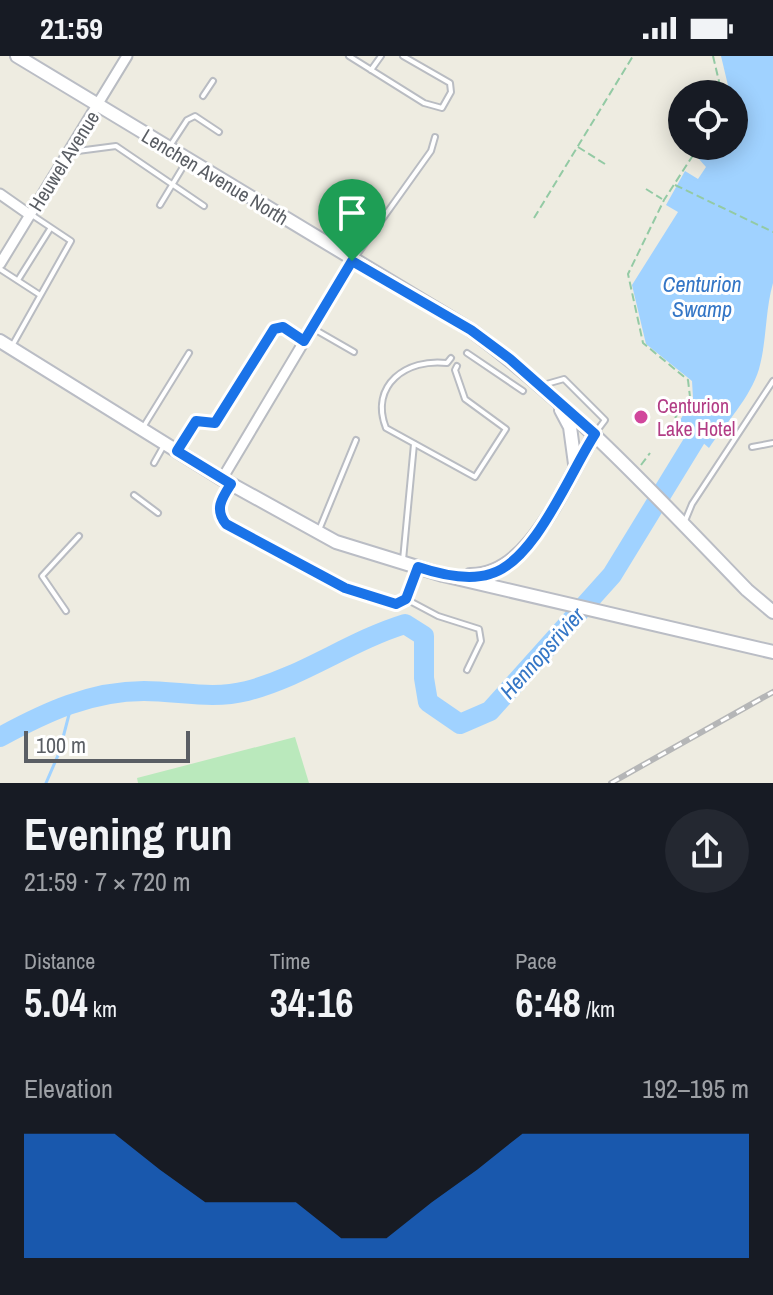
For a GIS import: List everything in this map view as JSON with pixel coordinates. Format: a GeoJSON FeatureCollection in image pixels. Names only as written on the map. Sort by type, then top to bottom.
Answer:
{"type":"FeatureCollection","features":[{"type":"Feature","properties":{"kind":"main road","name":"Lenchen Avenue North"},"geometry":{"type":"LineString","coordinates":[[17,56],[352,261],[471,330],[595,434],[773,612]]}},
{"type":"Feature","properties":{"kind":"main road"},"geometry":{"type":"LineString","coordinates":[[5,344],[226,481],[336,542],[443,575],[773,652]]}},
{"type":"Feature","properties":{"kind":"main road"},"geometry":{"type":"LineString","coordinates":[[540,386],[564,414],[575,464]]}},
{"type":"Feature","properties":{"kind":"main road"},"geometry":{"type":"LineString","coordinates":[[443,575],[487,576],[514,562],[548,513],[595,434]]}},
{"type":"Feature","properties":{"kind":"street","name":"Heuwel Avenue"},"geometry":{"type":"LineString","coordinates":[[0,266],[99,107],[127,56]]}},
{"type":"Feature","properties":{"kind":"street"},"geometry":{"type":"LineString","coordinates":[[0,194],[30,215]]}},
{"type":"Feature","properties":{"kind":"street"},"geometry":{"type":"LineString","coordinates":[[226,481],[352,261]]}},
{"type":"Feature","properties":{"kind":"lane"},"geometry":{"type":"LineString","coordinates":[[349,56],[424,103],[442,108],[451,92],[450,83],[403,56]]}},
{"type":"Feature","properties":{"kind":"lane"},"geometry":{"type":"LineString","coordinates":[[371,70],[381,56]]}},
{"type":"Feature","properties":{"kind":"lane"},"geometry":{"type":"LineString","coordinates":[[203,96],[213,81]]}},
{"type":"Feature","properties":{"kind":"lane"},"geometry":{"type":"LineString","coordinates":[[168,149],[187,120],[195,116],[219,132]]}},
{"type":"Feature","properties":{"kind":"lane"},"geometry":{"type":"LineString","coordinates":[[352,261],[431,151],[435,137]]}},
{"type":"Feature","properties":{"kind":"lane"},"geometry":{"type":"LineString","coordinates":[[70,152],[116,146],[155,170],[162,181],[204,206]]}},
{"type":"Feature","properties":{"kind":"lane"},"geometry":{"type":"LineString","coordinates":[[160,205],[187,160]]}},
{"type":"Feature","properties":{"kind":"lane"},"geometry":{"type":"LineString","coordinates":[[5,344],[40,295],[71,241],[30,215]]}},
{"type":"Feature","properties":{"kind":"lane"},"geometry":{"type":"LineString","coordinates":[[18,280],[50,229]]}},
{"type":"Feature","properties":{"kind":"lane"},"geometry":{"type":"LineString","coordinates":[[0,266],[40,295]]}},
{"type":"Feature","properties":{"kind":"lane"},"geometry":{"type":"LineString","coordinates":[[177,451],[196,421],[215,423],[274,329],[283,327],[304,341]]}},
{"type":"Feature","properties":{"kind":"lane"},"geometry":{"type":"LineString","coordinates":[[312,328],[354,352]]}},
{"type":"Feature","properties":{"kind":"lane"},"geometry":{"type":"LineString","coordinates":[[142,429],[189,353]]}},
{"type":"Feature","properties":{"kind":"lane"},"geometry":{"type":"LineString","coordinates":[[467,353],[523,391]]}},
{"type":"Feature","properties":{"kind":"lane"},"geometry":{"type":"LineString","coordinates":[[451,358],[447,363],[424,362],[399,372],[382,396],[379,406],[386,428],[475,477],[506,432],[503,424],[465,399],[455,370],[457,366]]}},
{"type":"Feature","properties":{"kind":"lane"},"geometry":{"type":"LineString","coordinates":[[540,386],[564,379],[605,420],[595,434]]}},
{"type":"Feature","properties":{"kind":"lane"},"geometry":{"type":"LineString","coordinates":[[683,524],[692,504],[773,381]]}},
{"type":"Feature","properties":{"kind":"lane"},"geometry":{"type":"LineString","coordinates":[[318,532],[356,440]]}},
{"type":"Feature","properties":{"kind":"lane"},"geometry":{"type":"LineString","coordinates":[[154,463],[165,443]]}},
{"type":"Feature","properties":{"kind":"lane"},"geometry":{"type":"LineString","coordinates":[[752,447],[773,443]]}},
{"type":"Feature","properties":{"kind":"lane"},"geometry":{"type":"LineString","coordinates":[[403,563],[414,444]]}},
{"type":"Feature","properties":{"kind":"lane"},"geometry":{"type":"LineString","coordinates":[[226,481],[219,502],[220,517],[226,524],[365,597],[396,604],[406,599],[418,567]]}},
{"type":"Feature","properties":{"kind":"lane"},"geometry":{"type":"LineString","coordinates":[[134,495],[158,513]]}},
{"type":"Feature","properties":{"kind":"lane"},"geometry":{"type":"LineString","coordinates":[[66,611],[42,576],[79,536]]}},
{"type":"Feature","properties":{"kind":"lane"},"geometry":{"type":"LineString","coordinates":[[406,599],[438,616],[479,629],[481,641],[467,670]]}},
{"type":"Feature","properties":{"kind":"path"},"geometry":{"type":"LineString","coordinates":[[534,218],[633,56]]}},
{"type":"Feature","properties":{"kind":"path"},"geometry":{"type":"LineString","coordinates":[[713,56],[719,80]]}},
{"type":"Feature","properties":{"kind":"path"},"geometry":{"type":"LineString","coordinates":[[577,146],[605,164]]}},
{"type":"Feature","properties":{"kind":"path"},"geometry":{"type":"LineString","coordinates":[[675,418],[690,397],[688,380],[643,343],[628,274],[664,200],[690,160]]}},
{"type":"Feature","properties":{"kind":"path"},"geometry":{"type":"LineString","coordinates":[[674,184],[773,232]]}},
{"type":"Feature","properties":{"kind":"path"},"geometry":{"type":"LineString","coordinates":[[646,189],[664,200]]}},
{"type":"Feature","properties":{"kind":"path"},"geometry":{"type":"LineString","coordinates":[[636,473],[650,453]]}},
{"type":"Feature","properties":{"kind":"green space"},"geometry":{"type":"Polygon","coordinates":[[[295,737],[309,783],[138,783],[137,778],[295,737]]]}},
{"type":"Feature","properties":{"kind":"water","name":"Centurion Swamp"},"geometry":{"type":"Polygon","coordinates":[[[721,56],[773,56],[773,283],[762,358],[755,380],[709,448],[679,422],[693,398],[692,381],[646,344],[632,285],[678,212],[666,205],[685,171],[698,179],[706,167],[700,160],[748,160],[748,80],[727,80],[721,56]]]}},
{"type":"Feature","properties":{"kind":"waterway","name":"Hennopsrivier"},"geometry":{"type":"LineString","coordinates":[[0,737],[52,711],[106,695],[144,691],[221,695],[247,691],[288,677],[405,624],[424,636],[424,678],[428,702],[460,724],[490,711],[612,575],[710,415]]}},
{"type":"Feature","properties":{"kind":"waterway"},"geometry":{"type":"LineString","coordinates":[[46,783],[59,753],[72,703]]}},
{"type":"Feature","properties":{"kind":"railway"},"geometry":{"type":"LineString","coordinates":[[611,783],[773,692]]}},
{"type":"Feature","properties":{"kind":"place","name":"Centurion Lake Hotel"},"geometry":{"type":"Point","coordinates":[641,417]}},
{"type":"Feature","properties":{"kind":"route"},"geometry":{"type":"LineString","coordinates":[[352,261],[471,330],[510,359],[595,434],[526,548],[514,562],[487,576],[443,575],[418,567],[406,599],[396,604],[365,597],[315,574],[226,524],[220,517],[219,502],[231,484],[177,451],[193,423],[201,420],[215,423],[274,329],[283,327],[304,341],[352,261]]}}]}
